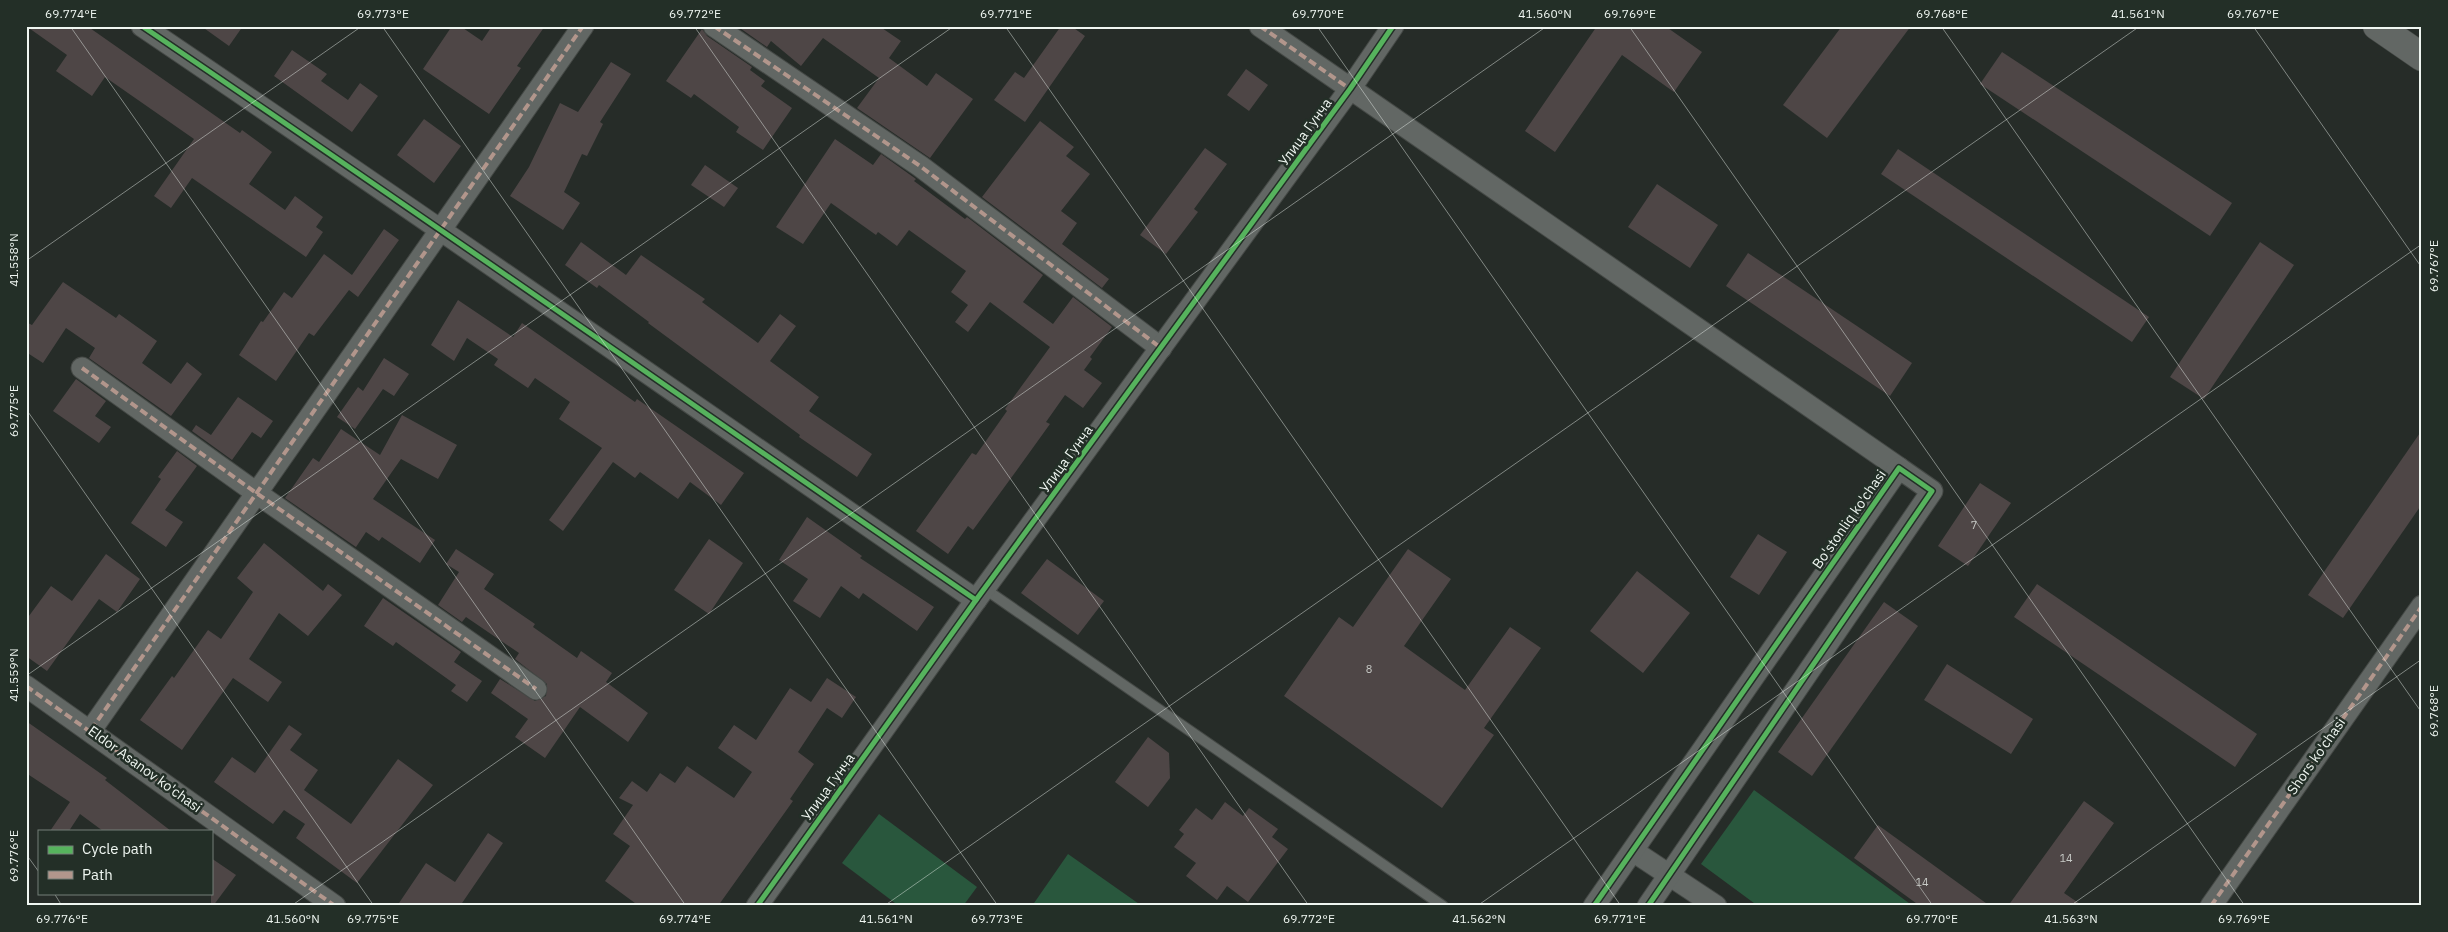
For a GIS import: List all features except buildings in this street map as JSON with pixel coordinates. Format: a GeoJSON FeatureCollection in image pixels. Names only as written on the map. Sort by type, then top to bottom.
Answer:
{"type":"FeatureCollection","features":[{"type":"Feature","properties":{"kind":"main road"},"geometry":{"type":"LineString","coordinates":[[2377,26],[2422,57]]}},
{"type":"Feature","properties":{"kind":"street"},"geometry":{"type":"LineString","coordinates":[[142,26],[347,164],[440,231],[981,595]]}},
{"type":"Feature","properties":{"kind":"street"},"geometry":{"type":"LineString","coordinates":[[91,730],[255,492],[583,26]]}},
{"type":"Feature","properties":{"kind":"street"},"geometry":{"type":"LineString","coordinates":[[714,26],[920,166],[1161,348]]}},
{"type":"Feature","properties":{"kind":"street"},"geometry":{"type":"LineString","coordinates":[[1260,26],[1899,468]]}},
{"type":"Feature","properties":{"kind":"street","name":"Улица Гунча"},"geometry":{"type":"LineString","coordinates":[[757,906],[1350,89],[1393,26]]}},
{"type":"Feature","properties":{"kind":"street"},"geometry":{"type":"LineString","coordinates":[[82,368],[536,689]]}},
{"type":"Feature","properties":{"kind":"street","name":"Bo'stonliq ko'chasi"},"geometry":{"type":"LineString","coordinates":[[1594,906],[1899,468],[1932,491],[1648,906]]}},
{"type":"Feature","properties":{"kind":"street","name":"Shors ko'chasi"},"geometry":{"type":"LineString","coordinates":[[2211,906],[2422,606]]}},
{"type":"Feature","properties":{"kind":"street","name":"Eldor Asanov ko'chasi"},"geometry":{"type":"LineString","coordinates":[[26,686],[91,730],[335,906]]}},
{"type":"Feature","properties":{"kind":"street"},"geometry":{"type":"LineString","coordinates":[[1633,850],[1716,906]]}},
{"type":"Feature","properties":{"kind":"lane"},"geometry":{"type":"LineString","coordinates":[[981,595],[1443,906]]}},
{"type":"Feature","properties":{"kind":"green space"},"geometry":{"type":"Polygon","coordinates":[[[1754,790],[1913,906],[1758,906],[1701,864],[1754,790]]]}},
{"type":"Feature","properties":{"kind":"green space"},"geometry":{"type":"Polygon","coordinates":[[[879,814],[977,887],[963,906],[899,906],[842,863],[879,814]]]}},
{"type":"Feature","properties":{"kind":"green space"},"geometry":{"type":"Polygon","coordinates":[[[1068,854],[1142,906],[1032,906],[1068,854]]]}},
{"type":"Feature","properties":{"kind":"marked path"},"geometry":{"type":"LineString","coordinates":[[91,730],[583,26]]}},
{"type":"Feature","properties":{"kind":"marked path"},"geometry":{"type":"LineString","coordinates":[[714,26],[920,166],[1161,348]]}},
{"type":"Feature","properties":{"kind":"marked path"},"geometry":{"type":"LineString","coordinates":[[1260,26],[1350,89]]}},
{"type":"Feature","properties":{"kind":"marked path"},"geometry":{"type":"LineString","coordinates":[[82,368],[536,689]]}},
{"type":"Feature","properties":{"kind":"marked path"},"geometry":{"type":"LineString","coordinates":[[2211,906],[2422,606]]}},
{"type":"Feature","properties":{"kind":"marked path"},"geometry":{"type":"LineString","coordinates":[[26,686],[335,906]]}},
{"type":"Feature","properties":{"kind":"cycle path"},"geometry":{"type":"LineString","coordinates":[[142,26],[456,240],[976,600]]}},
{"type":"Feature","properties":{"kind":"cycle path"},"geometry":{"type":"LineString","coordinates":[[757,906],[976,600],[1350,89],[1393,26]]}},
{"type":"Feature","properties":{"kind":"cycle path"},"geometry":{"type":"LineString","coordinates":[[1594,906],[1899,468],[1932,491],[1648,906]]}}]}
